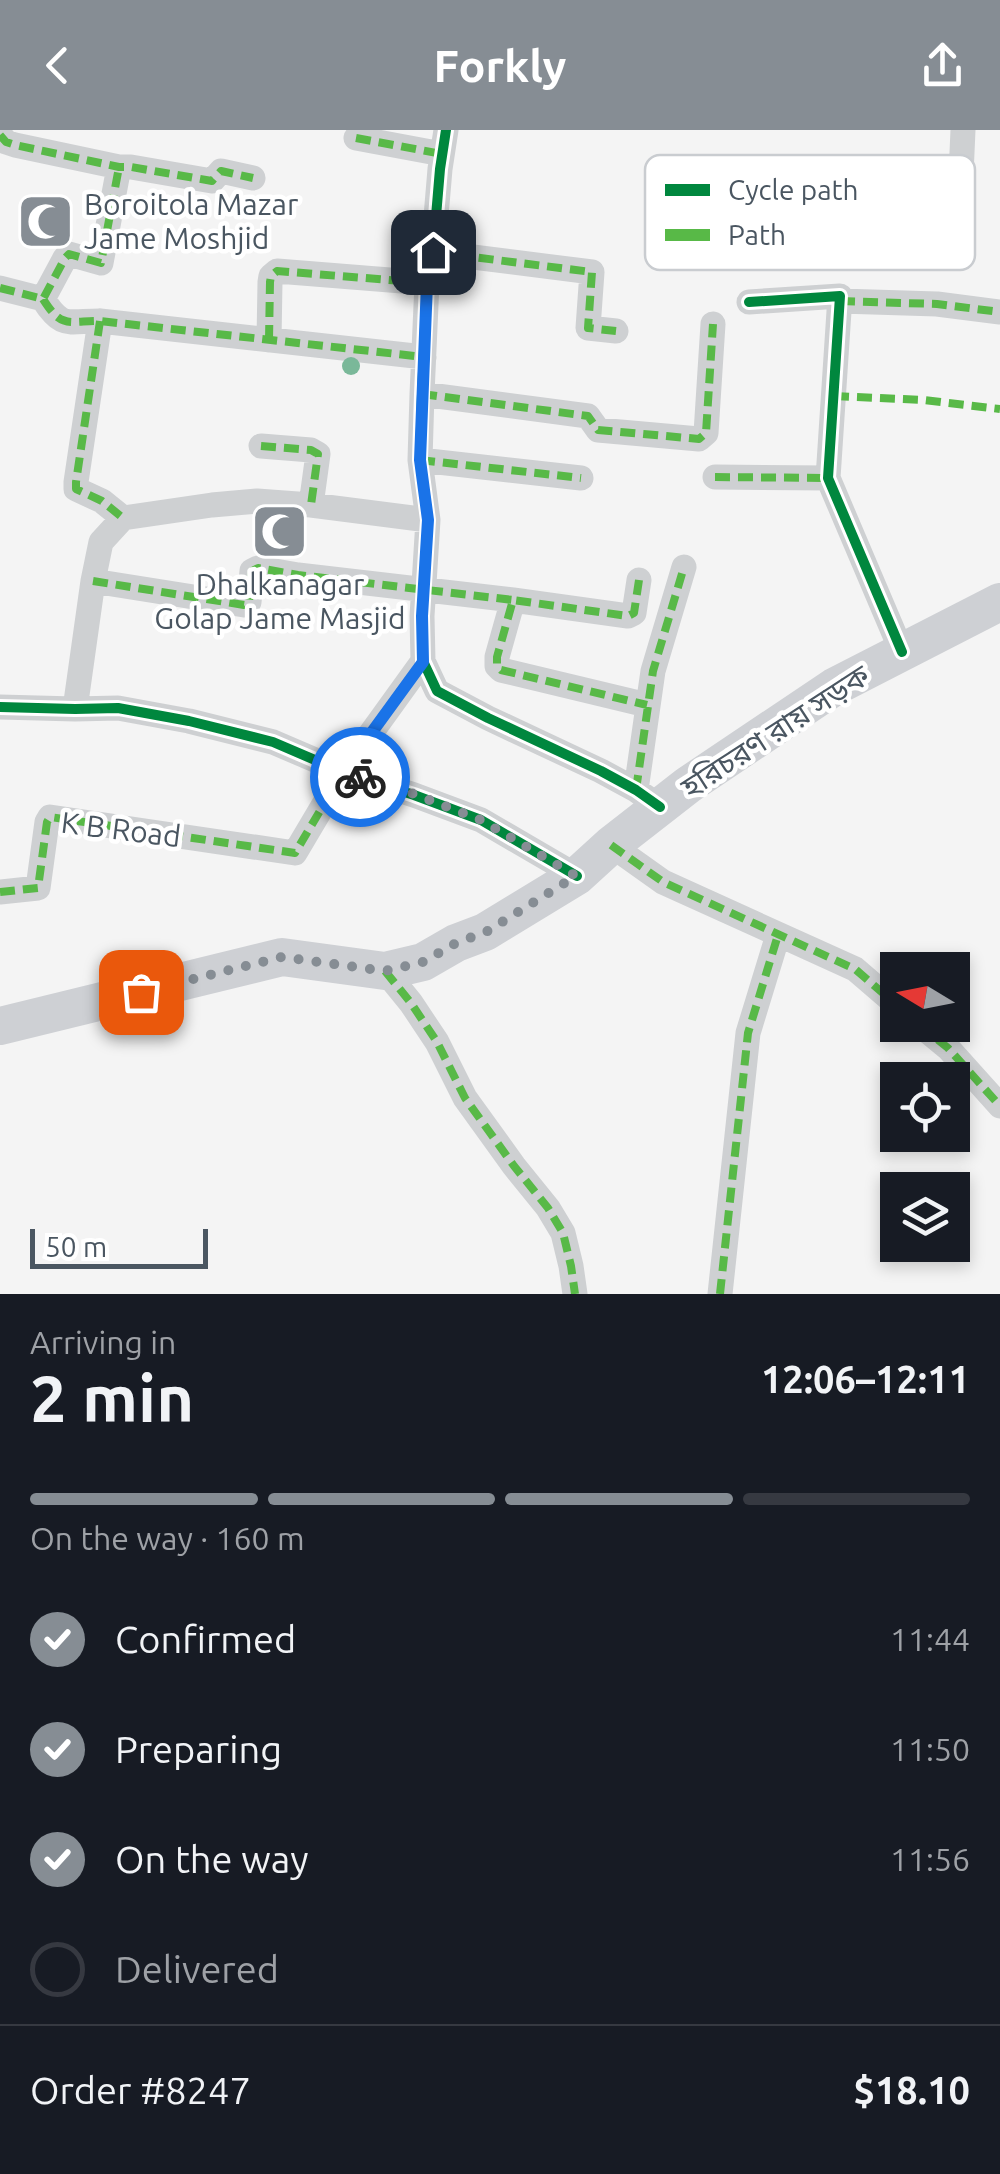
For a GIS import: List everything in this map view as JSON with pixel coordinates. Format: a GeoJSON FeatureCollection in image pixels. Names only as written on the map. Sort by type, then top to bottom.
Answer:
{"type":"FeatureCollection","features":[{"type":"Feature","properties":{"kind":"main road","name":"হরিচরণ রায় সড়ক"},"geometry":{"type":"LineString","coordinates":[[385,971],[423,962],[486,932],[576,876],[611,845],[648,798],[688,784],[834,687],[1000,602]]}},
{"type":"Feature","properties":{"kind":"main road"},"geometry":{"type":"LineString","coordinates":[[0,1026],[282,957],[385,971]]}},
{"type":"Feature","properties":{"kind":"street"},"geometry":{"type":"LineString","coordinates":[[962,155],[963,130]]}},
{"type":"Feature","properties":{"kind":"street"},"geometry":{"type":"LineString","coordinates":[[0,135],[15,145],[119,167],[212,181],[221,170],[254,178]]}},
{"type":"Feature","properties":{"kind":"street"},"geometry":{"type":"LineString","coordinates":[[356,138],[444,142],[427,283],[422,394],[420,460],[428,520],[423,662],[437,691],[648,798]]}},
{"type":"Feature","properties":{"kind":"street"},"geometry":{"type":"LineString","coordinates":[[42,299],[69,254],[102,262],[119,167]]}},
{"type":"Feature","properties":{"kind":"street"},"geometry":{"type":"LineString","coordinates":[[434,242],[592,272],[588,328],[616,330]]}},
{"type":"Feature","properties":{"kind":"street"},"geometry":{"type":"LineString","coordinates":[[269,340],[270,282],[277,271],[427,283]]}},
{"type":"Feature","properties":{"kind":"street"},"geometry":{"type":"LineString","coordinates":[[0,288],[42,299],[63,322],[100,321],[424,357]]}},
{"type":"Feature","properties":{"kind":"street"},"geometry":{"type":"LineString","coordinates":[[749,302],[840,296],[828,478],[902,652]]}},
{"type":"Feature","properties":{"kind":"street"},"geometry":{"type":"LineString","coordinates":[[840,302],[937,304],[1000,312]]}},
{"type":"Feature","properties":{"kind":"street"},"geometry":{"type":"LineString","coordinates":[[100,321],[76,489],[102,501],[124,518]]}},
{"type":"Feature","properties":{"kind":"street"},"geometry":{"type":"LineString","coordinates":[[422,394],[588,416],[598,430],[698,439],[706,432],[713,324]]}},
{"type":"Feature","properties":{"kind":"street"},"geometry":{"type":"LineString","coordinates":[[261,446],[312,450],[318,454],[311,505]]}},
{"type":"Feature","properties":{"kind":"street"},"geometry":{"type":"LineString","coordinates":[[420,460],[580,478]]}},
{"type":"Feature","properties":{"kind":"street"},"geometry":{"type":"LineString","coordinates":[[715,478],[828,478]]}},
{"type":"Feature","properties":{"kind":"street"},"geometry":{"type":"LineString","coordinates":[[75,710],[101,542],[124,518],[258,501],[428,520]]}},
{"type":"Feature","properties":{"kind":"street"},"geometry":{"type":"LineString","coordinates":[[648,798],[647,705],[653,671],[684,567]]}},
{"type":"Feature","properties":{"kind":"street"},"geometry":{"type":"LineString","coordinates":[[93,581],[244,605],[249,602],[252,571],[258,568],[628,616],[634,613],[639,580]]}},
{"type":"Feature","properties":{"kind":"street"},"geometry":{"type":"LineString","coordinates":[[513,600],[497,657],[501,670],[647,705]]}},
{"type":"Feature","properties":{"kind":"street"},"geometry":{"type":"LineString","coordinates":[[343,772],[423,662]]}},
{"type":"Feature","properties":{"kind":"street"},"geometry":{"type":"LineString","coordinates":[[0,706],[118,708],[274,742],[343,772],[481,820],[576,876]]}},
{"type":"Feature","properties":{"kind":"street","name":"K B Road"},"geometry":{"type":"LineString","coordinates":[[0,892],[38,888],[50,817],[291,854],[298,849],[343,772]]}},
{"type":"Feature","properties":{"kind":"street"},"geometry":{"type":"LineString","coordinates":[[611,845],[663,882],[854,969],[880,991]]}},
{"type":"Feature","properties":{"kind":"street"},"geometry":{"type":"LineString","coordinates":[[720,1294],[748,1034],[778,935]]}},
{"type":"Feature","properties":{"kind":"street"},"geometry":{"type":"LineString","coordinates":[[385,971],[436,1042],[465,1098],[563,1233],[572,1266],[574,1294]]}},
{"type":"Feature","properties":{"kind":"street"},"geometry":{"type":"LineString","coordinates":[[941,1042],[1000,1106]]}},
{"type":"Feature","properties":{"kind":"marked path"},"geometry":{"type":"LineString","coordinates":[[0,135],[15,145],[119,167],[212,181],[221,171],[253,178]]}},
{"type":"Feature","properties":{"kind":"marked path"},"geometry":{"type":"LineString","coordinates":[[356,138],[442,154]]}},
{"type":"Feature","properties":{"kind":"marked path"},"geometry":{"type":"LineString","coordinates":[[0,288],[43,299],[69,254],[101,263],[119,167]]}},
{"type":"Feature","properties":{"kind":"marked path"},"geometry":{"type":"LineString","coordinates":[[433,252],[592,272],[588,328],[616,331]]}},
{"type":"Feature","properties":{"kind":"marked path"},"geometry":{"type":"LineString","coordinates":[[269,340],[270,282],[277,271],[427,283]]}},
{"type":"Feature","properties":{"kind":"marked path"},"geometry":{"type":"LineString","coordinates":[[43,299],[55,315],[66,321],[100,321],[424,357]]}},
{"type":"Feature","properties":{"kind":"marked path"},"geometry":{"type":"LineString","coordinates":[[840,301],[937,304],[1000,312]]}},
{"type":"Feature","properties":{"kind":"marked path"},"geometry":{"type":"LineString","coordinates":[[100,321],[76,489],[102,501],[123,518]]}},
{"type":"Feature","properties":{"kind":"marked path"},"geometry":{"type":"LineString","coordinates":[[422,394],[588,416],[598,430],[699,439],[706,433],[713,324]]}},
{"type":"Feature","properties":{"kind":"marked path"},"geometry":{"type":"LineString","coordinates":[[834,396],[1000,409]]}},
{"type":"Feature","properties":{"kind":"marked path"},"geometry":{"type":"LineString","coordinates":[[261,446],[318,454],[311,505]]}},
{"type":"Feature","properties":{"kind":"marked path"},"geometry":{"type":"LineString","coordinates":[[420,460],[581,478]]}},
{"type":"Feature","properties":{"kind":"marked path"},"geometry":{"type":"LineString","coordinates":[[715,477],[828,478]]}},
{"type":"Feature","properties":{"kind":"marked path"},"geometry":{"type":"LineString","coordinates":[[636,790],[653,671],[684,567]]}},
{"type":"Feature","properties":{"kind":"marked path"},"geometry":{"type":"LineString","coordinates":[[93,581],[244,605],[249,602],[252,571],[258,568],[513,600]]}},
{"type":"Feature","properties":{"kind":"marked path"},"geometry":{"type":"LineString","coordinates":[[639,580],[634,613],[628,616],[513,600],[497,666],[647,705]]}},
{"type":"Feature","properties":{"kind":"marked path"},"geometry":{"type":"LineString","coordinates":[[0,892],[38,888],[50,817],[295,853],[343,772],[423,661]]}},
{"type":"Feature","properties":{"kind":"marked path"},"geometry":{"type":"LineString","coordinates":[[611,845],[663,882],[855,969],[880,991]]}},
{"type":"Feature","properties":{"kind":"marked path"},"geometry":{"type":"LineString","coordinates":[[720,1294],[748,1033],[778,935]]}},
{"type":"Feature","properties":{"kind":"marked path"},"geometry":{"type":"LineString","coordinates":[[385,971],[437,1042],[465,1098],[563,1233],[575,1294]]}},
{"type":"Feature","properties":{"kind":"marked path"},"geometry":{"type":"LineString","coordinates":[[941,1042],[1000,1106]]}},
{"type":"Feature","properties":{"kind":"cycle path"},"geometry":{"type":"LineString","coordinates":[[446,130],[427,283],[422,394],[420,460],[428,520],[423,661],[437,691],[601,771],[660,807]]}},
{"type":"Feature","properties":{"kind":"cycle path"},"geometry":{"type":"LineString","coordinates":[[749,302],[840,296],[828,478],[902,652]]}},
{"type":"Feature","properties":{"kind":"cycle path"},"geometry":{"type":"LineString","coordinates":[[0,707],[118,708],[273,742],[343,772],[481,820],[577,876]]}},
{"type":"Feature","properties":{"kind":"way so far"},"geometry":{"type":"LineString","coordinates":[[141,992],[282,957],[385,971],[423,962],[486,932],[576,876],[481,820],[360,777]]}},
{"type":"Feature","properties":{"kind":"place","name":"Boroitola Mazar Jame Moshjid"},"geometry":{"type":"Point","coordinates":[45,221]}},
{"type":"Feature","properties":{"kind":"place","name":"Dhalkanagar Golap Jame Masjid"},"geometry":{"type":"Point","coordinates":[280,532]}},
{"type":"Feature","properties":{"kind":"route"},"geometry":{"type":"LineString","coordinates":[[360,777],[343,772],[423,662],[428,520],[420,460],[427,283],[433,252]]}}]}
